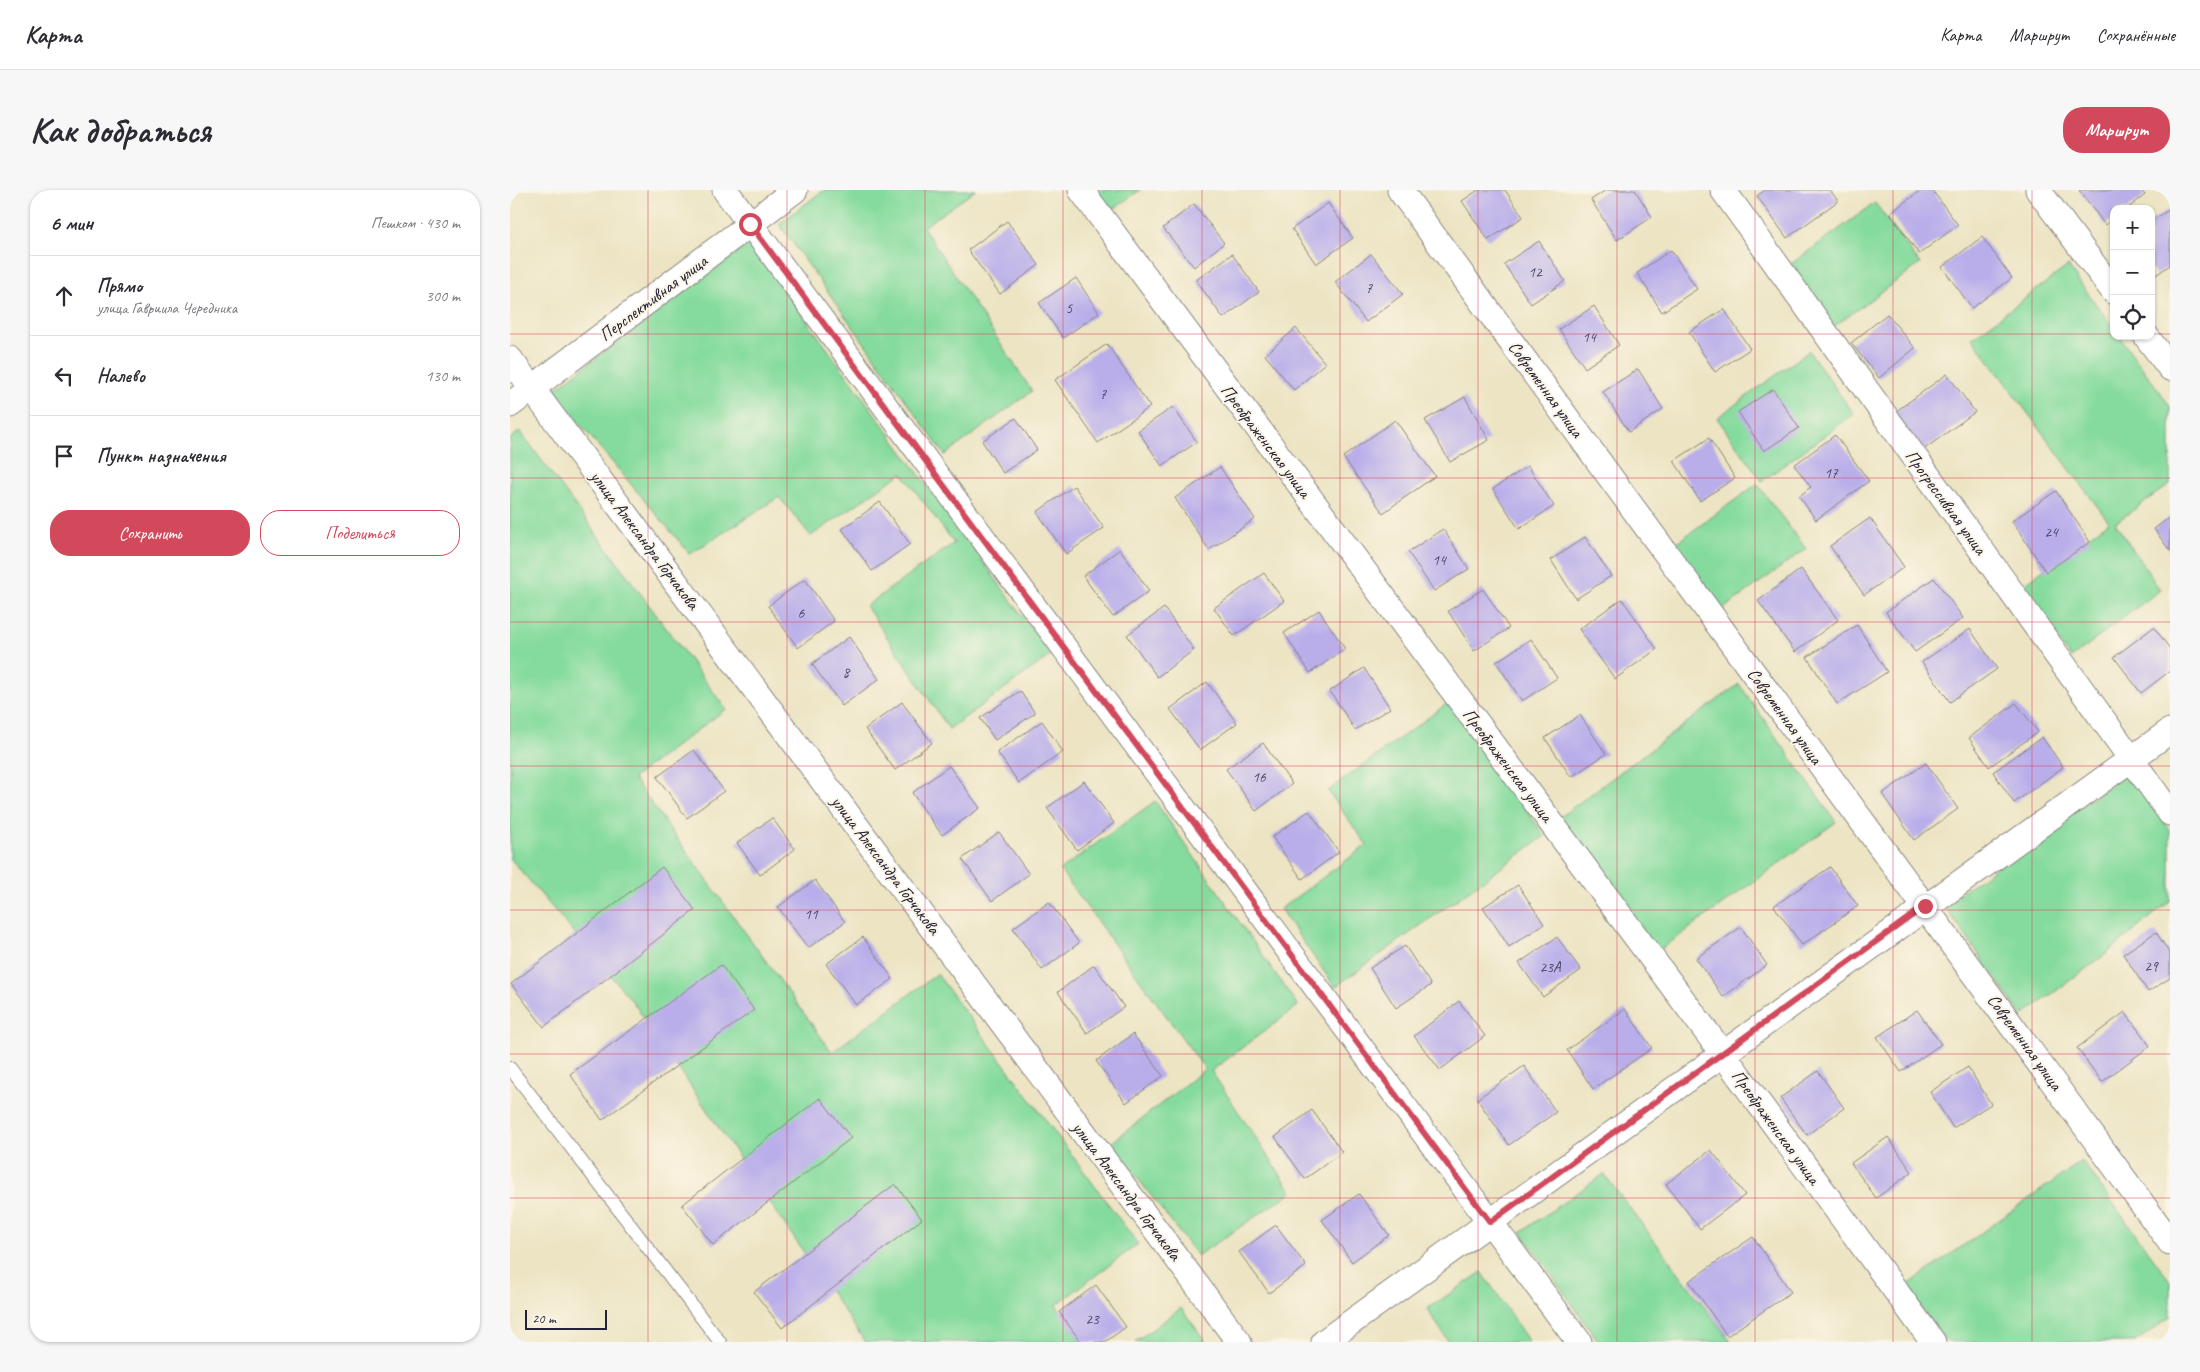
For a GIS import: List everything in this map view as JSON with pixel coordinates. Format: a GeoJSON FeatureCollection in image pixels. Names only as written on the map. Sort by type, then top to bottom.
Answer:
{"type":"FeatureCollection","features":[{"type":"Feature","properties":{"kind":"street"},"geometry":{"type":"LineString","coordinates":[[725,190],[1579,1342]]}},
{"type":"Feature","properties":{"kind":"street","name":"Перспективная улица"},"geometry":{"type":"LineString","coordinates":[[510,405],[796,190]]}},
{"type":"Feature","properties":{"kind":"street","name":"Преображенская улица"},"geometry":{"type":"LineString","coordinates":[[1080,190],[1723,1054],[1933,1342]]}},
{"type":"Feature","properties":{"kind":"street","name":"Современная улица"},"geometry":{"type":"LineString","coordinates":[[1400,190],[2170,1242]]}},
{"type":"Feature","properties":{"kind":"street","name":"Прогрессивная улица"},"geometry":{"type":"LineString","coordinates":[[1723,190],[2170,814]]}},
{"type":"Feature","properties":{"kind":"street"},"geometry":{"type":"LineString","coordinates":[[2038,190],[2110,287]]}},
{"type":"Feature","properties":{"kind":"street"},"geometry":{"type":"LineString","coordinates":[[2149,340],[2170,368]]}},
{"type":"Feature","properties":{"kind":"street","name":"улица Александра Горчакова"},"geometry":{"type":"LineString","coordinates":[[510,359],[1239,1342]]}},
{"type":"Feature","properties":{"kind":"street"},"geometry":{"type":"LineString","coordinates":[[1324,1342],[2170,730]]}},
{"type":"Feature","properties":{"kind":"lane"},"geometry":{"type":"LineString","coordinates":[[510,1068],[720,1342]]}},
{"type":"Feature","properties":{"kind":"green space"},"geometry":{"type":"Polygon","coordinates":[[[824,190],[976,190],[923,227],[1032,391],[945,455],[779,224],[824,190]]]}},
{"type":"Feature","properties":{"kind":"green space"},"geometry":{"type":"Polygon","coordinates":[[[1096,190],[1140,190],[1111,211],[1096,190]]]}},
{"type":"Feature","properties":{"kind":"green space"},"geometry":{"type":"Polygon","coordinates":[[[1875,203],[1920,264],[1826,332],[1781,271],[1875,203]]]}},
{"type":"Feature","properties":{"kind":"green space"},"geometry":{"type":"Polygon","coordinates":[[[750,243],[1051,655],[949,729],[866,606],[954,543],[902,473],[811,536],[779,497],[690,554],[552,391],[750,243]]]}},
{"type":"Feature","properties":{"kind":"green space"},"geometry":{"type":"Polygon","coordinates":[[[2068,266],[2110,324],[2110,340],[2122,340],[2170,406],[2170,484],[2115,523],[2160,590],[2071,658],[2019,588],[2109,522],[1972,338],[2068,266]]]}},
{"type":"Feature","properties":{"kind":"green space"},"geometry":{"type":"Polygon","coordinates":[[[1809,351],[1854,414],[1762,481],[1717,418],[1809,351]]]}},
{"type":"Feature","properties":{"kind":"green space"},"geometry":{"type":"Polygon","coordinates":[[[520,431],[726,709],[633,778],[832,1052],[937,974],[1138,1244],[1056,1305],[1082,1342],[865,1342],[633,1002],[510,858],[510,439],[520,431]]]}},
{"type":"Feature","properties":{"kind":"green space"},"geometry":{"type":"Polygon","coordinates":[[[1757,484],[1806,549],[1719,612],[1672,546],[1757,484]]]}},
{"type":"Feature","properties":{"kind":"green space"},"geometry":{"type":"Polygon","coordinates":[[[1739,684],[1836,822],[1657,952],[1556,820],[1739,684]]]}},
{"type":"Feature","properties":{"kind":"green space"},"geometry":{"type":"Polygon","coordinates":[[[1448,703],[1545,836],[1335,987],[1280,909],[1367,845],[1328,791],[1448,703]]]}},
{"type":"Feature","properties":{"kind":"green space"},"geometry":{"type":"Polygon","coordinates":[[[2130,771],[2170,831],[2170,901],[2106,954],[2022,1016],[1944,905],[2130,771]]]}},
{"type":"Feature","properties":{"kind":"green space"},"geometry":{"type":"Polygon","coordinates":[[[1155,801],[1298,1006],[1211,1071],[1292,1192],[1197,1256],[1111,1143],[1205,1069],[1060,870],[1155,801]]]}},
{"type":"Feature","properties":{"kind":"green space"},"geometry":{"type":"Polygon","coordinates":[[[2082,1161],[2170,1281],[2170,1317],[2135,1342],[1947,1342],[1905,1287],[2082,1161]]]}},
{"type":"Feature","properties":{"kind":"green space"},"geometry":{"type":"Polygon","coordinates":[[[1604,1174],[1731,1342],[1599,1342],[1521,1232],[1604,1174]]]}},
{"type":"Feature","properties":{"kind":"green space"},"geometry":{"type":"Polygon","coordinates":[[[1482,1272],[1529,1342],[1449,1342],[1427,1309],[1482,1272]]]}},
{"type":"Feature","properties":{"kind":"green space"},"geometry":{"type":"Polygon","coordinates":[[[1181,1308],[1206,1342],[1135,1342],[1181,1308]]]}},
{"type":"Feature","properties":{"kind":"building"},"geometry":{"type":"Polygon","coordinates":[[[1478,190],[1505,190],[1523,217],[1488,240],[1462,201],[1478,190]]]}},
{"type":"Feature","properties":{"kind":"building"},"geometry":{"type":"Polygon","coordinates":[[[1606,190],[1635,190],[1652,217],[1617,240],[1591,200],[1606,190]]]}},
{"type":"Feature","properties":{"kind":"building"},"geometry":{"type":"Polygon","coordinates":[[[1765,190],[1830,190],[1838,201],[1787,238],[1757,196],[1765,190]]]}},
{"type":"Feature","properties":{"kind":"building"},"geometry":{"type":"Polygon","coordinates":[[[1921,190],[1932,190],[1958,225],[1919,254],[1890,213],[1921,190]]]}},
{"type":"Feature","properties":{"kind":"building"},"geometry":{"type":"Polygon","coordinates":[[[2079,190],[2141,190],[2145,195],[2132,205],[2110,205],[2110,221],[2105,225],[2079,190]]]}},
{"type":"Feature","properties":{"kind":"building"},"geometry":{"type":"Polygon","coordinates":[[[1328,203],[1353,238],[1316,264],[1292,229],[1328,203]]]}},
{"type":"Feature","properties":{"kind":"building"},"geometry":{"type":"Polygon","coordinates":[[[1194,204],[1224,243],[1194,267],[1163,228],[1194,204]]]}},
{"type":"Feature","properties":{"kind":"building"},"geometry":{"type":"Polygon","coordinates":[[[2170,209],[2170,265],[2156,275],[2155,274],[2155,218],[2170,209]]]}},
{"type":"Feature","properties":{"kind":"building"},"geometry":{"type":"Polygon","coordinates":[[[1007,221],[1039,265],[1000,294],[968,250],[1007,221]]]}},
{"type":"Feature","properties":{"kind":"building"},"geometry":{"type":"Polygon","coordinates":[[[1982,237],[2012,278],[1972,308],[1942,267],[1982,237]]]}},
{"type":"Feature","properties":{"kind":"building"},"geometry":{"type":"Polygon","coordinates":[[[1539,241],[1565,281],[1531,304],[1504,264],[1539,241]]]}},
{"type":"Feature","properties":{"kind":"building"},"geometry":{"type":"Polygon","coordinates":[[[1671,250],[1697,289],[1662,312],[1637,273],[1671,250]]]}},
{"type":"Feature","properties":{"kind":"building"},"geometry":{"type":"Polygon","coordinates":[[[1232,254],[1259,292],[1223,318],[1196,280],[1232,254]]]}},
{"type":"Feature","properties":{"kind":"building"},"geometry":{"type":"Polygon","coordinates":[[[1371,254],[1403,294],[1366,322],[1335,282],[1371,254]]]}},
{"type":"Feature","properties":{"kind":"building"},"geometry":{"type":"Polygon","coordinates":[[[1076,278],[1099,313],[1063,338],[1039,303],[1076,278]]]}},
{"type":"Feature","properties":{"kind":"building"},"geometry":{"type":"Polygon","coordinates":[[[1594,306],[1619,345],[1585,368],[1559,329],[1594,306]]]}},
{"type":"Feature","properties":{"kind":"building"},"geometry":{"type":"Polygon","coordinates":[[[1724,309],[1750,349],[1715,372],[1689,332],[1724,309]]]}},
{"type":"Feature","properties":{"kind":"building"},"geometry":{"type":"Polygon","coordinates":[[[1887,314],[1915,348],[1879,378],[1851,343],[1887,314]]]}},
{"type":"Feature","properties":{"kind":"building"},"geometry":{"type":"Polygon","coordinates":[[[1296,328],[1325,363],[1294,390],[1265,355],[1296,328]]]}},
{"type":"Feature","properties":{"kind":"building"},"geometry":{"type":"Polygon","coordinates":[[[1107,344],[1150,407],[1098,443],[1055,380],[1107,344]]]}},
{"type":"Feature","properties":{"kind":"building"},"geometry":{"type":"Polygon","coordinates":[[[1638,369],[1663,409],[1629,432],[1603,392],[1638,369]]]}},
{"type":"Feature","properties":{"kind":"building"},"geometry":{"type":"Polygon","coordinates":[[[1947,374],[1975,412],[1919,453],[1891,415],[1947,374]]]}},
{"type":"Feature","properties":{"kind":"building"},"geometry":{"type":"Polygon","coordinates":[[[1773,389],[1799,428],[1764,451],[1738,412],[1773,389]]]}},
{"type":"Feature","properties":{"kind":"building"},"geometry":{"type":"Polygon","coordinates":[[[1465,397],[1489,440],[1450,462],[1425,420],[1465,397]]]}},
{"type":"Feature","properties":{"kind":"building"},"geometry":{"type":"Polygon","coordinates":[[[1173,407],[1197,442],[1162,466],[1138,431],[1173,407]]]}},
{"type":"Feature","properties":{"kind":"building"},"geometry":{"type":"Polygon","coordinates":[[[1016,418],[1037,450],[1003,473],[982,441],[1016,418]]]}},
{"type":"Feature","properties":{"kind":"building"},"geometry":{"type":"Polygon","coordinates":[[[1395,420],[1435,476],[1383,513],[1343,457],[1395,420]]]}},
{"type":"Feature","properties":{"kind":"building"},"geometry":{"type":"Polygon","coordinates":[[[1835,435],[1869,481],[1816,520],[1799,496],[1811,487],[1794,465],[1835,435]]]}},
{"type":"Feature","properties":{"kind":"building"},"geometry":{"type":"Polygon","coordinates":[[[1709,438],[1735,478],[1700,501],[1674,461],[1709,438]]]}},
{"type":"Feature","properties":{"kind":"building"},"geometry":{"type":"Polygon","coordinates":[[[1528,466],[1554,506],[1519,529],[1493,489],[1528,466]]]}},
{"type":"Feature","properties":{"kind":"building"},"geometry":{"type":"Polygon","coordinates":[[[1220,467],[1255,519],[1209,550],[1175,498],[1220,467]]]}},
{"type":"Feature","properties":{"kind":"building"},"geometry":{"type":"Polygon","coordinates":[[[1074,486],[1104,528],[1066,554],[1037,512],[1074,486]]]}},
{"type":"Feature","properties":{"kind":"building"},"geometry":{"type":"Polygon","coordinates":[[[2056,491],[2090,542],[2046,572],[2012,521],[2056,491]]]}},
{"type":"Feature","properties":{"kind":"building"},"geometry":{"type":"Polygon","coordinates":[[[880,502],[910,544],[872,571],[842,529],[880,502]]]}},
{"type":"Feature","properties":{"kind":"building"},"geometry":{"type":"Polygon","coordinates":[[[2170,517],[2170,551],[2154,529],[2170,517]]]}},
{"type":"Feature","properties":{"kind":"building"},"geometry":{"type":"Polygon","coordinates":[[[1870,518],[1904,567],[1864,595],[1830,546],[1870,518]]]}},
{"type":"Feature","properties":{"kind":"building"},"geometry":{"type":"Polygon","coordinates":[[[1443,529],[1469,569],[1434,591],[1408,552],[1443,529]]]}},
{"type":"Feature","properties":{"kind":"building"},"geometry":{"type":"Polygon","coordinates":[[[1585,537],[1611,576],[1576,599],[1551,560],[1585,537]]]}},
{"type":"Feature","properties":{"kind":"building"},"geometry":{"type":"Polygon","coordinates":[[[1120,549],[1149,591],[1113,617],[1083,576],[1120,549]]]}},
{"type":"Feature","properties":{"kind":"building"},"geometry":{"type":"Polygon","coordinates":[[[1801,569],[1838,620],[1795,652],[1758,601],[1801,569]]]}},
{"type":"Feature","properties":{"kind":"building"},"geometry":{"type":"Polygon","coordinates":[[[1264,573],[1284,601],[1234,636],[1214,608],[1264,573]]]}},
{"type":"Feature","properties":{"kind":"building"},"geometry":{"type":"Polygon","coordinates":[[[1934,578],[1963,618],[1915,652],[1886,612],[1934,578]]]}},
{"type":"Feature","properties":{"kind":"building"},"geometry":{"type":"Polygon","coordinates":[[[805,579],[834,621],[798,648],[768,606],[805,579]]]}},
{"type":"Feature","properties":{"kind":"building"},"geometry":{"type":"Polygon","coordinates":[[[1483,589],[1509,628],[1474,651],[1448,611],[1483,589]]]}},
{"type":"Feature","properties":{"kind":"building"},"geometry":{"type":"Polygon","coordinates":[[[1622,599],[1657,649],[1615,679],[1579,629],[1622,599]]]}},
{"type":"Feature","properties":{"kind":"building"},"geometry":{"type":"Polygon","coordinates":[[[1164,608],[1194,650],[1157,677],[1127,635],[1164,608]]]}},
{"type":"Feature","properties":{"kind":"building"},"geometry":{"type":"Polygon","coordinates":[[[1319,610],[1345,649],[1310,673],[1284,633],[1319,610]]]}},
{"type":"Feature","properties":{"kind":"building"},"geometry":{"type":"Polygon","coordinates":[[[1857,625],[1887,672],[1837,704],[1807,657],[1857,625]]]}},
{"type":"Feature","properties":{"kind":"building"},"geometry":{"type":"Polygon","coordinates":[[[2154,627],[2170,649],[2170,671],[2141,693],[2114,657],[2154,627]]]}},
{"type":"Feature","properties":{"kind":"building"},"geometry":{"type":"Polygon","coordinates":[[[1970,629],[1997,669],[1950,702],[1922,662],[1970,629]]]}},
{"type":"Feature","properties":{"kind":"building"},"geometry":{"type":"Polygon","coordinates":[[[849,637],[879,679],[842,706],[812,664],[849,637]]]}},
{"type":"Feature","properties":{"kind":"building"},"geometry":{"type":"Polygon","coordinates":[[[1531,639],[1557,678],[1522,701],[1496,662],[1531,639]]]}},
{"type":"Feature","properties":{"kind":"building"},"geometry":{"type":"Polygon","coordinates":[[[1364,668],[1390,708],[1355,730],[1330,691],[1364,668]]]}},
{"type":"Feature","properties":{"kind":"building"},"geometry":{"type":"Polygon","coordinates":[[[1207,682],[1237,723],[1200,750],[1170,709],[1207,682]]]}},
{"type":"Feature","properties":{"kind":"building"},"geometry":{"type":"Polygon","coordinates":[[[1020,691],[1035,713],[995,740],[980,718],[1020,691]]]}},
{"type":"Feature","properties":{"kind":"building"},"geometry":{"type":"Polygon","coordinates":[[[902,702],[932,743],[895,770],[865,729],[902,702]]]}},
{"type":"Feature","properties":{"kind":"building"},"geometry":{"type":"Polygon","coordinates":[[[2016,703],[2038,732],[1989,767],[1969,738],[2016,703]]]}},
{"type":"Feature","properties":{"kind":"building"},"geometry":{"type":"Polygon","coordinates":[[[1580,715],[1606,754],[1571,777],[1545,738],[1580,715]]]}},
{"type":"Feature","properties":{"kind":"building"},"geometry":{"type":"Polygon","coordinates":[[[1042,721],[1063,752],[1019,783],[997,752],[1042,721]]]}},
{"type":"Feature","properties":{"kind":"building"},"geometry":{"type":"Polygon","coordinates":[[[2042,737],[2063,767],[2014,803],[1993,772],[2042,737]]]}},
{"type":"Feature","properties":{"kind":"building"},"geometry":{"type":"Polygon","coordinates":[[[1263,743],[1292,784],[1256,811],[1226,769],[1263,743]]]}},
{"type":"Feature","properties":{"kind":"building"},"geometry":{"type":"Polygon","coordinates":[[[694,750],[724,791],[687,818],[657,777],[694,750]]]}},
{"type":"Feature","properties":{"kind":"building"},"geometry":{"type":"Polygon","coordinates":[[[1926,763],[1958,809],[1914,840],[1882,794],[1926,763]]]}},
{"type":"Feature","properties":{"kind":"building"},"geometry":{"type":"Polygon","coordinates":[[[949,766],[980,808],[942,835],[912,793],[949,766]]]}},
{"type":"Feature","properties":{"kind":"building"},"geometry":{"type":"Polygon","coordinates":[[[1084,781],[1114,823],[1077,850],[1047,808],[1084,781]]]}},
{"type":"Feature","properties":{"kind":"building"},"geometry":{"type":"Polygon","coordinates":[[[1309,811],[1339,852],[1302,879],[1272,837],[1309,811]]]}},
{"type":"Feature","properties":{"kind":"building"},"geometry":{"type":"Polygon","coordinates":[[[772,818],[795,849],[760,875],[737,843],[772,818]]]}},
{"type":"Feature","properties":{"kind":"building"},"geometry":{"type":"Polygon","coordinates":[[[999,832],[1029,874],[992,901],[962,859],[999,832]]]}},
{"type":"Feature","properties":{"kind":"building"},"geometry":{"type":"Polygon","coordinates":[[[662,867],[695,910],[544,1027],[511,984],[662,867]]]}},
{"type":"Feature","properties":{"kind":"building"},"geometry":{"type":"Polygon","coordinates":[[[1830,867],[1858,906],[1802,945],[1774,906],[1830,867]]]}},
{"type":"Feature","properties":{"kind":"building"},"geometry":{"type":"Polygon","coordinates":[[[815,880],[845,922],[808,948],[778,907],[815,880]]]}},
{"type":"Feature","properties":{"kind":"building"},"geometry":{"type":"Polygon","coordinates":[[[1518,885],[1544,924],[1509,947],[1483,907],[1518,885]]]}},
{"type":"Feature","properties":{"kind":"building"},"geometry":{"type":"Polygon","coordinates":[[[1049,902],[1079,943],[1042,970],[1013,928],[1049,902]]]}},
{"type":"Feature","properties":{"kind":"building"},"geometry":{"type":"Polygon","coordinates":[[[1741,927],[1767,965],[1723,997],[1696,958],[1741,927]]]}},
{"type":"Feature","properties":{"kind":"building"},"geometry":{"type":"Polygon","coordinates":[[[2156,932],[2170,954],[2170,978],[2148,992],[2123,954],[2156,932]]]}},
{"type":"Feature","properties":{"kind":"building"},"geometry":{"type":"Polygon","coordinates":[[[863,937],[893,979],[856,1005],[826,964],[863,937]]]}},
{"type":"Feature","properties":{"kind":"building"},"geometry":{"type":"Polygon","coordinates":[[[1557,937],[1581,970],[1543,997],[1519,963],[1557,937]]]}},
{"type":"Feature","properties":{"kind":"building"},"geometry":{"type":"Polygon","coordinates":[[[1405,946],[1431,985],[1396,1008],[1370,968],[1405,946]]]}},
{"type":"Feature","properties":{"kind":"building"},"geometry":{"type":"Polygon","coordinates":[[[721,965],[754,1010],[602,1120],[570,1074],[721,965]]]}},
{"type":"Feature","properties":{"kind":"building"},"geometry":{"type":"Polygon","coordinates":[[[1094,965],[1124,1007],[1087,1033],[1058,992],[1094,965]]]}},
{"type":"Feature","properties":{"kind":"building"},"geometry":{"type":"Polygon","coordinates":[[[1459,1001],[1485,1036],[1440,1070],[1414,1036],[1459,1001]]]}},
{"type":"Feature","properties":{"kind":"building"},"geometry":{"type":"Polygon","coordinates":[[[1625,1009],[1652,1048],[1593,1089],[1567,1050],[1625,1009]]]}},
{"type":"Feature","properties":{"kind":"building"},"geometry":{"type":"Polygon","coordinates":[[[1917,1010],[1941,1044],[1901,1072],[1877,1037],[1917,1010]]]}},
{"type":"Feature","properties":{"kind":"building"},"geometry":{"type":"Polygon","coordinates":[[[2125,1012],[2150,1046],[2102,1082],[2077,1048],[2125,1012]]]}},
{"type":"Feature","properties":{"kind":"building"},"geometry":{"type":"Polygon","coordinates":[[[1133,1034],[1163,1076],[1126,1103],[1096,1061],[1133,1034]]]}},
{"type":"Feature","properties":{"kind":"building"},"geometry":{"type":"Polygon","coordinates":[[[1524,1066],[1556,1112],[1509,1145],[1477,1099],[1524,1066]]]}},
{"type":"Feature","properties":{"kind":"building"},"geometry":{"type":"Polygon","coordinates":[[[1968,1067],[1991,1104],[1953,1128],[1930,1092],[1968,1067]]]}},
{"type":"Feature","properties":{"kind":"building"},"geometry":{"type":"Polygon","coordinates":[[[1818,1071],[1844,1108],[1807,1135],[1780,1098],[1818,1071]]]}},
{"type":"Feature","properties":{"kind":"building"},"geometry":{"type":"Polygon","coordinates":[[[820,1098],[851,1138],[713,1245],[682,1205],[820,1098]]]}},
{"type":"Feature","properties":{"kind":"building"},"geometry":{"type":"Polygon","coordinates":[[[1312,1110],[1342,1152],[1305,1179],[1275,1137],[1312,1110]]]}},
{"type":"Feature","properties":{"kind":"building"},"geometry":{"type":"Polygon","coordinates":[[[1888,1137],[1912,1172],[1876,1198],[1851,1163],[1888,1137]]]}},
{"type":"Feature","properties":{"kind":"building"},"geometry":{"type":"Polygon","coordinates":[[[1711,1150],[1745,1195],[1700,1229],[1666,1184],[1711,1150]]]}},
{"type":"Feature","properties":{"kind":"building"},"geometry":{"type":"Polygon","coordinates":[[[895,1184],[922,1219],[782,1328],[754,1292],[895,1184]]]}},
{"type":"Feature","properties":{"kind":"building"},"geometry":{"type":"Polygon","coordinates":[[[1359,1194],[1389,1235],[1352,1262],[1322,1220],[1359,1194]]]}},
{"type":"Feature","properties":{"kind":"building"},"geometry":{"type":"Polygon","coordinates":[[[1276,1225],[1306,1266],[1269,1293],[1239,1252],[1276,1225]]]}},
{"type":"Feature","properties":{"kind":"building"},"geometry":{"type":"Polygon","coordinates":[[[1753,1237],[1791,1292],[1727,1336],[1689,1281],[1753,1237]]]}},
{"type":"Feature","properties":{"kind":"building"},"geometry":{"type":"Polygon","coordinates":[[[1096,1285],[1126,1327],[1105,1342],[1081,1342],[1059,1312],[1096,1285]]]}},
{"type":"Feature","properties":{"kind":"route"},"geometry":{"type":"LineString","coordinates":[[750,224],[1490,1222],[1925,906]]}}]}
